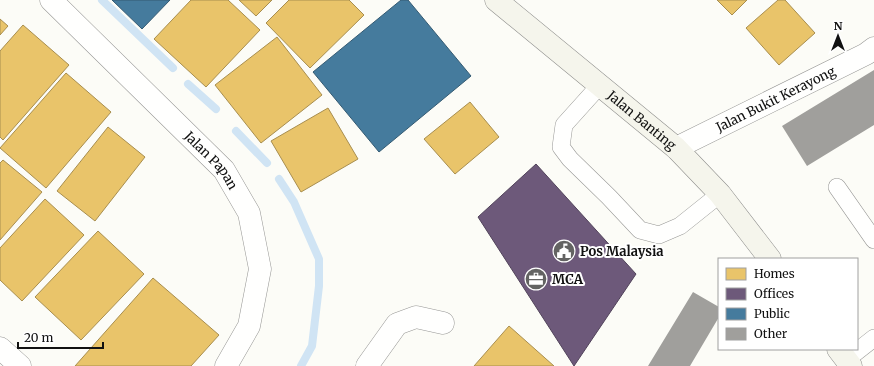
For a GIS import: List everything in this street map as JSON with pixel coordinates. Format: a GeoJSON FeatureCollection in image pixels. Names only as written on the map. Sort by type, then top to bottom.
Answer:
{"type":"FeatureCollection","features":[{"type":"Feature","properties":{"kind":"main road","name":"Jalan Banting"},"geometry":{"type":"LineString","coordinates":[[496,0],[676,148],[720,194],[769,258]]}},
{"type":"Feature","properties":{"kind":"street","name":"Jalan Papan"},"geometry":{"type":"LineString","coordinates":[[51,0],[224,170],[249,213],[260,270],[249,326],[229,365]]}},
{"type":"Feature","properties":{"kind":"street","name":"Jalan Bukit Kerayong"},"geometry":{"type":"LineString","coordinates":[[676,148],[866,54],[874,48]]}},
{"type":"Feature","properties":{"kind":"street"},"geometry":{"type":"LineString","coordinates":[[367,366],[397,324],[416,317],[443,323]]}},
{"type":"Feature","properties":{"kind":"street"},"geometry":{"type":"LineString","coordinates":[[0,348],[20,366]]}},
{"type":"Feature","properties":{"kind":"lane"},"geometry":{"type":"LineString","coordinates":[[600,85],[564,124],[561,147],[570,159],[609,196],[640,230],[659,235],[680,226],[720,194]]}},
{"type":"Feature","properties":{"kind":"lane"},"geometry":{"type":"LineString","coordinates":[[837,187],[874,240]]}},
{"type":"Feature","properties":{"kind":"lane"},"geometry":{"type":"LineString","coordinates":[[858,349],[874,338]]}},
{"type":"Feature","properties":{"kind":"lane"},"geometry":{"type":"LineString","coordinates":[[845,358],[857,350]]}},
{"type":"Feature","properties":{"kind":"building: Homes"},"geometry":{"type":"Polygon","coordinates":[[[191,0],[228,0],[260,30],[206,87],[154,39],[191,0]]]}},
{"type":"Feature","properties":{"kind":"building: Homes"},"geometry":{"type":"Polygon","coordinates":[[[239,0],[272,0],[256,16],[239,0]]]}},
{"type":"Feature","properties":{"kind":"building: Homes"},"geometry":{"type":"Polygon","coordinates":[[[289,0],[349,0],[364,15],[310,68],[266,23],[289,0]]]}},
{"type":"Feature","properties":{"kind":"building: Homes"},"geometry":{"type":"Polygon","coordinates":[[[717,0],[747,0],[732,15],[717,0]]]}},
{"type":"Feature","properties":{"kind":"building: Homes"},"geometry":{"type":"Polygon","coordinates":[[[778,0],[785,0],[815,33],[779,65],[746,28],[778,0]]]}},
{"type":"Feature","properties":{"kind":"building: Homes"},"geometry":{"type":"Polygon","coordinates":[[[0,19],[8,26],[0,35],[0,19]]]}},
{"type":"Feature","properties":{"kind":"building: Homes"},"geometry":{"type":"Polygon","coordinates":[[[23,25],[69,65],[3,140],[0,137],[0,51],[23,25]]]}},
{"type":"Feature","properties":{"kind":"building: Homes"},"geometry":{"type":"Polygon","coordinates":[[[277,37],[322,95],[261,143],[215,85],[277,37]]]}},
{"type":"Feature","properties":{"kind":"building: Homes"},"geometry":{"type":"Polygon","coordinates":[[[66,73],[111,112],[46,188],[0,148],[66,73]]]}},
{"type":"Feature","properties":{"kind":"building: Homes"},"geometry":{"type":"Polygon","coordinates":[[[470,102],[499,137],[455,174],[424,139],[470,102]]]}},
{"type":"Feature","properties":{"kind":"building: Homes"},"geometry":{"type":"Polygon","coordinates":[[[328,108],[358,159],[301,192],[271,141],[328,108]]]}},
{"type":"Feature","properties":{"kind":"building: Homes"},"geometry":{"type":"Polygon","coordinates":[[[108,127],[145,157],[95,221],[57,191],[108,127]]]}},
{"type":"Feature","properties":{"kind":"building: Homes"},"geometry":{"type":"Polygon","coordinates":[[[3,160],[42,192],[0,240],[0,163],[3,160]]]}},
{"type":"Feature","properties":{"kind":"building: Homes"},"geometry":{"type":"Polygon","coordinates":[[[45,199],[84,235],[22,301],[0,280],[0,248],[45,199]]]}},
{"type":"Feature","properties":{"kind":"building: Homes"},"geometry":{"type":"Polygon","coordinates":[[[98,231],[144,274],[81,340],[35,297],[98,231]]]}},
{"type":"Feature","properties":{"kind":"building: Homes"},"geometry":{"type":"Polygon","coordinates":[[[153,278],[219,335],[191,366],[75,366],[153,278]]]}},
{"type":"Feature","properties":{"kind":"building: Homes"},"geometry":{"type":"Polygon","coordinates":[[[509,326],[554,366],[474,366],[509,326]]]}},
{"type":"Feature","properties":{"kind":"building: Offices"},"geometry":{"type":"Polygon","coordinates":[[[536,164],[636,274],[574,366],[478,217],[536,164]]]}},
{"type":"Feature","properties":{"kind":"building: Public"},"geometry":{"type":"Polygon","coordinates":[[[112,0],[170,0],[142,29],[112,0]]]}},
{"type":"Feature","properties":{"kind":"building: Public"},"geometry":{"type":"Polygon","coordinates":[[[401,0],[408,0],[471,76],[379,152],[313,72],[401,0]]]}},
{"type":"Feature","properties":{"kind":"building: Other"},"geometry":{"type":"Polygon","coordinates":[[[874,70],[874,125],[807,166],[782,126],[874,70]]]}},
{"type":"Feature","properties":{"kind":"building: Other"},"geometry":{"type":"Polygon","coordinates":[[[693,292],[718,306],[718,319],[690,366],[648,366],[693,292]]]}},
{"type":"Feature","properties":{"kind":"waterway"},"geometry":{"type":"LineString","coordinates":[[102,0],[173,68]]}},
{"type":"Feature","properties":{"kind":"waterway"},"geometry":{"type":"LineString","coordinates":[[188,84],[216,109]]}},
{"type":"Feature","properties":{"kind":"waterway"},"geometry":{"type":"LineString","coordinates":[[236,131],[267,163]]}},
{"type":"Feature","properties":{"kind":"waterway"},"geometry":{"type":"LineString","coordinates":[[279,179],[294,202],[319,259],[319,286],[312,346],[301,366]]}},
{"type":"Feature","properties":{"kind":"place","name":"Pos Malaysia"},"geometry":{"type":"Point","coordinates":[564,251]}},
{"type":"Feature","properties":{"kind":"place","name":"MCA"},"geometry":{"type":"Point","coordinates":[536,279]}}]}
